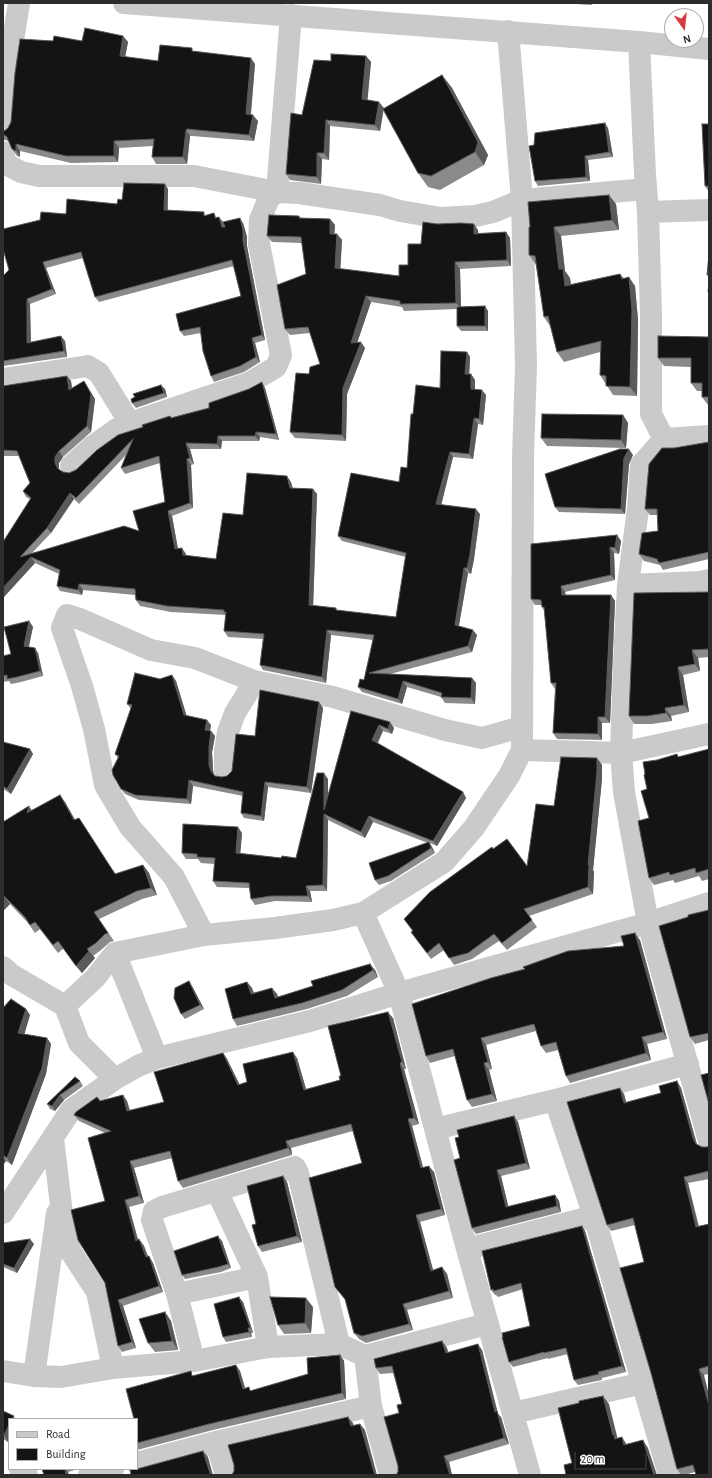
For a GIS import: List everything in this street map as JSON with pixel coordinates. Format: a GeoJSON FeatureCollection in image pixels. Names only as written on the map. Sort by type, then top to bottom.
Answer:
{"type":"FeatureCollection","features":[{"type":"Feature","properties":{"kind":"street"},"geometry":{"type":"LineString","coordinates":[[3,128],[7,78],[19,3]]}},
{"type":"Feature","properties":{"kind":"street"},"geometry":{"type":"LineString","coordinates":[[124,3],[639,42],[709,49]]}},
{"type":"Feature","properties":{"kind":"street"},"geometry":{"type":"LineString","coordinates":[[71,466],[93,446],[117,429],[130,423],[249,383],[276,367],[282,355],[259,244],[260,220],[269,198],[277,192],[291,15]]}},
{"type":"Feature","properties":{"kind":"street"},"geometry":{"type":"LineString","coordinates":[[65,1006],[95,978],[115,953],[204,935],[275,928],[333,920],[363,913],[444,862],[473,829],[509,776],[522,750],[523,456],[526,366],[522,200],[508,32]]}},
{"type":"Feature","properties":{"kind":"street"},"geometry":{"type":"LineString","coordinates":[[639,42],[652,316],[651,414],[664,439]]}},
{"type":"Feature","properties":{"kind":"street"},"geometry":{"type":"LineString","coordinates":[[3,152],[6,164],[20,172],[39,176],[194,176],[277,192],[299,193],[380,205],[400,211],[441,218],[475,216],[493,212],[522,200],[646,189]]}},
{"type":"Feature","properties":{"kind":"street"},"geometry":{"type":"LineString","coordinates":[[648,212],[709,210]]}},
{"type":"Feature","properties":{"kind":"street"},"geometry":{"type":"LineString","coordinates":[[3,379],[88,366],[99,373],[130,423]]}},
{"type":"Feature","properties":{"kind":"street"},"geometry":{"type":"LineString","coordinates":[[709,436],[664,439],[641,465],[638,509],[628,585],[621,753],[624,792],[648,923],[709,1140]]}},
{"type":"Feature","properties":{"kind":"street"},"geometry":{"type":"LineString","coordinates":[[628,585],[701,582],[709,580]]}},
{"type":"Feature","properties":{"kind":"street"},"geometry":{"type":"LineString","coordinates":[[204,935],[174,877],[130,827],[105,785],[94,729],[82,686],[62,628],[67,616],[80,619],[151,650],[195,658],[254,680],[333,697],[445,730],[482,738],[521,727]]}},
{"type":"Feature","properties":{"kind":"street"},"geometry":{"type":"LineString","coordinates":[[225,770],[225,752],[228,732],[234,713],[245,698],[254,680]]}},
{"type":"Feature","properties":{"kind":"street"},"geometry":{"type":"LineString","coordinates":[[522,750],[621,753],[709,734]]}},
{"type":"Feature","properties":{"kind":"street"},"geometry":{"type":"LineString","coordinates":[[3,1213],[71,1110],[115,1079],[138,1066],[157,1058],[310,1021],[399,993],[648,923],[709,903]]}},
{"type":"Feature","properties":{"kind":"street"},"geometry":{"type":"LineString","coordinates":[[363,913],[399,993],[466,1249],[530,1475]]}},
{"type":"Feature","properties":{"kind":"street"},"geometry":{"type":"LineString","coordinates":[[115,953],[157,1058]]}},
{"type":"Feature","properties":{"kind":"street"},"geometry":{"type":"LineString","coordinates":[[3,967],[12,975],[65,1006],[79,1043],[115,1079]]}},
{"type":"Feature","properties":{"kind":"street"},"geometry":{"type":"LineString","coordinates":[[435,1129],[555,1100],[688,1064]]}},
{"type":"Feature","properties":{"kind":"street"},"geometry":{"type":"LineString","coordinates":[[555,1100],[594,1216],[669,1475]]}},
{"type":"Feature","properties":{"kind":"street"},"geometry":{"type":"LineString","coordinates":[[53,1138],[62,1214],[71,1252],[97,1292],[113,1368]]}},
{"type":"Feature","properties":{"kind":"street"},"geometry":{"type":"LineString","coordinates":[[194,1362],[177,1294],[152,1220],[154,1211],[162,1207],[295,1168],[297,1170],[339,1344]]}},
{"type":"Feature","properties":{"kind":"street"},"geometry":{"type":"LineString","coordinates":[[34,1376],[60,1191]]}},
{"type":"Feature","properties":{"kind":"street"},"geometry":{"type":"LineString","coordinates":[[217,1191],[257,1276],[268,1347]]}},
{"type":"Feature","properties":{"kind":"street"},"geometry":{"type":"LineString","coordinates":[[466,1249],[594,1216]]}},
{"type":"Feature","properties":{"kind":"street"},"geometry":{"type":"LineString","coordinates":[[177,1294],[257,1276]]}},
{"type":"Feature","properties":{"kind":"street"},"geometry":{"type":"LineString","coordinates":[[3,1371],[34,1376],[61,1377],[113,1368],[194,1362],[268,1347],[339,1344],[365,1356],[487,1324]]}},
{"type":"Feature","properties":{"kind":"street"},"geometry":{"type":"LineString","coordinates":[[365,1356],[371,1406],[390,1475]]}},
{"type":"Feature","properties":{"kind":"street"},"geometry":{"type":"LineString","coordinates":[[513,1413],[643,1383]]}},
{"type":"Feature","properties":{"kind":"street"},"geometry":{"type":"LineString","coordinates":[[138,1463],[216,1442],[371,1406]]}},
{"type":"Feature","properties":{"kind":"street"},"geometry":{"type":"LineString","coordinates":[[216,1442],[226,1475]]}},
{"type":"Feature","properties":{"kind":"street"},"geometry":{"type":"LineString","coordinates":[[89,1475],[108,1470]]}},
{"type":"Feature","properties":{"kind":"building"},"geometry":{"type":"Polygon","coordinates":[[[85,28],[123,36],[120,56],[158,61],[160,45],[192,48],[192,51],[251,58],[246,114],[253,115],[249,135],[187,129],[183,157],[152,157],[154,139],[114,141],[114,156],[66,156],[16,144],[16,151],[12,149],[3,132],[8,128],[11,122],[15,73],[20,39],[53,41],[54,36],[82,41],[85,28]]]}},
{"type":"Feature","properties":{"kind":"building"},"geometry":{"type":"Polygon","coordinates":[[[331,54],[366,56],[362,99],[379,102],[375,125],[326,120],[324,153],[317,153],[317,177],[286,174],[291,113],[302,115],[314,60],[331,61],[331,54]]]}},
{"type":"Feature","properties":{"kind":"building"},"geometry":{"type":"Polygon","coordinates":[[[442,75],[478,142],[475,152],[431,176],[418,173],[383,109],[442,75]]]}},
{"type":"Feature","properties":{"kind":"building"},"geometry":{"type":"Polygon","coordinates":[[[605,123],[609,152],[585,156],[586,177],[535,181],[529,146],[534,145],[535,133],[605,123]]]}},
{"type":"Feature","properties":{"kind":"building"},"geometry":{"type":"Polygon","coordinates":[[[702,124],[709,124],[709,186],[705,186],[702,124]]]}},
{"type":"Feature","properties":{"kind":"building"},"geometry":{"type":"Polygon","coordinates":[[[124,183],[165,184],[164,210],[204,212],[204,216],[214,213],[215,218],[219,217],[222,227],[225,227],[223,222],[240,218],[243,231],[243,241],[262,335],[252,338],[256,357],[240,366],[211,376],[203,351],[200,327],[180,331],[176,314],[241,296],[232,260],[95,297],[81,252],[43,262],[52,289],[27,299],[27,343],[61,336],[64,351],[3,361],[3,276],[9,270],[3,249],[3,229],[40,220],[41,212],[66,214],[67,199],[117,204],[118,199],[122,200],[124,183]]]}},
{"type":"Feature","properties":{"kind":"building"},"geometry":{"type":"Polygon","coordinates":[[[609,195],[612,220],[554,227],[559,269],[563,269],[565,286],[620,274],[622,279],[629,277],[632,310],[630,387],[606,386],[606,376],[600,375],[601,341],[557,352],[548,316],[544,317],[535,256],[529,255],[530,227],[528,202],[609,195]]]}},
{"type":"Feature","properties":{"kind":"building"},"geometry":{"type":"Polygon","coordinates":[[[269,215],[330,219],[330,234],[337,234],[335,268],[399,276],[399,265],[408,265],[408,244],[421,244],[423,222],[437,224],[474,224],[474,234],[506,232],[507,260],[455,262],[456,303],[400,304],[400,301],[366,296],[351,343],[361,342],[343,388],[342,435],[290,432],[296,373],[309,374],[310,367],[320,364],[308,327],[285,329],[277,285],[306,274],[301,237],[267,236],[269,215]]]}},
{"type":"Feature","properties":{"kind":"building"},"geometry":{"type":"Polygon","coordinates":[[[709,254],[709,275],[707,275],[709,254]]]}},
{"type":"Feature","properties":{"kind":"building"},"geometry":{"type":"Polygon","coordinates":[[[485,306],[485,326],[457,326],[457,307],[485,306]]]}},
{"type":"Feature","properties":{"kind":"building"},"geometry":{"type":"Polygon","coordinates":[[[658,336],[709,337],[709,397],[702,397],[702,383],[691,383],[691,358],[658,358],[658,336]]]}},
{"type":"Feature","properties":{"kind":"building"},"geometry":{"type":"Polygon","coordinates":[[[441,351],[467,352],[465,374],[471,374],[471,389],[482,390],[479,419],[474,418],[469,454],[450,452],[436,504],[476,509],[470,554],[467,568],[464,568],[455,625],[473,630],[468,646],[369,673],[472,678],[471,698],[441,697],[442,693],[403,681],[398,699],[358,687],[360,679],[364,680],[374,635],[327,630],[322,677],[260,665],[264,634],[224,631],[226,612],[224,612],[224,610],[167,606],[136,600],[135,589],[79,584],[78,590],[57,586],[60,570],[31,557],[3,588],[3,542],[31,498],[23,491],[30,483],[17,451],[3,450],[3,386],[67,376],[69,390],[84,381],[91,394],[87,426],[59,451],[55,457],[55,463],[58,469],[69,473],[76,470],[97,450],[118,435],[170,416],[171,418],[209,408],[209,403],[249,389],[262,382],[276,434],[256,432],[255,436],[218,436],[217,444],[186,443],[190,458],[187,459],[190,503],[168,511],[175,549],[182,548],[183,555],[216,559],[223,513],[243,515],[247,473],[287,476],[290,488],[313,489],[309,605],[336,608],[336,610],[396,617],[406,553],[338,536],[351,473],[399,482],[401,467],[407,468],[411,414],[413,414],[416,385],[440,388],[441,351]],[[133,439],[76,498],[70,493],[47,528],[20,557],[124,526],[139,531],[133,511],[165,502],[159,456],[121,468],[133,439]]]}},
{"type":"Feature","properties":{"kind":"building"},"geometry":{"type":"Polygon","coordinates":[[[161,385],[164,393],[132,403],[131,399],[135,397],[133,394],[161,385]]]}},
{"type":"Feature","properties":{"kind":"building"},"geometry":{"type":"Polygon","coordinates":[[[542,414],[623,415],[621,440],[541,438],[542,414]]]}},
{"type":"Feature","properties":{"kind":"building"},"geometry":{"type":"Polygon","coordinates":[[[709,442],[709,552],[659,563],[657,559],[639,554],[642,533],[658,531],[657,509],[645,509],[649,464],[662,448],[674,448],[709,442]]]}},
{"type":"Feature","properties":{"kind":"building"},"geometry":{"type":"Polygon","coordinates":[[[620,449],[629,449],[624,458],[621,509],[555,507],[545,474],[620,449]]]}},
{"type":"Feature","properties":{"kind":"building"},"geometry":{"type":"Polygon","coordinates":[[[617,535],[615,548],[610,547],[611,575],[561,586],[562,595],[611,595],[605,717],[598,717],[598,734],[553,733],[556,683],[551,683],[544,607],[542,607],[541,600],[531,599],[531,544],[617,535]]]}},
{"type":"Feature","properties":{"kind":"building"},"geometry":{"type":"Polygon","coordinates":[[[709,592],[709,649],[692,650],[695,664],[678,667],[684,705],[665,708],[666,713],[647,716],[629,716],[634,593],[709,592]]]}},
{"type":"Feature","properties":{"kind":"building"},"geometry":{"type":"Polygon","coordinates":[[[29,621],[24,646],[35,648],[40,671],[7,679],[7,675],[3,676],[3,656],[11,654],[4,627],[29,621]]]}},
{"type":"Feature","properties":{"kind":"building"},"geometry":{"type":"Polygon","coordinates":[[[135,673],[160,679],[172,675],[184,715],[207,720],[205,730],[211,731],[209,765],[215,776],[227,776],[232,771],[236,734],[255,736],[260,690],[319,702],[307,787],[265,782],[261,816],[241,813],[243,792],[189,780],[187,799],[135,795],[121,789],[113,775],[112,770],[119,756],[115,754],[132,705],[127,704],[135,673]]]}},
{"type":"Feature","properties":{"kind":"building"},"geometry":{"type":"Polygon","coordinates":[[[351,711],[390,722],[388,729],[379,725],[372,740],[463,792],[433,841],[369,816],[361,832],[324,814],[323,885],[306,886],[308,896],[271,896],[251,899],[249,883],[213,881],[215,858],[197,857],[197,854],[182,853],[183,824],[238,827],[236,853],[281,858],[282,856],[296,858],[317,773],[324,773],[324,810],[351,711]]]}},
{"type":"Feature","properties":{"kind":"building"},"geometry":{"type":"Polygon","coordinates":[[[3,742],[30,749],[7,789],[3,786],[3,742]]]}},
{"type":"Feature","properties":{"kind":"building"},"geometry":{"type":"Polygon","coordinates":[[[709,749],[709,869],[696,873],[695,868],[670,875],[669,872],[649,878],[638,821],[649,818],[641,791],[647,789],[643,762],[657,760],[677,754],[678,757],[709,749]]]}},
{"type":"Feature","properties":{"kind":"building"},"geometry":{"type":"Polygon","coordinates":[[[561,757],[597,758],[588,865],[588,887],[524,909],[532,920],[502,943],[494,934],[468,953],[449,958],[439,943],[427,953],[411,932],[413,931],[404,919],[430,892],[492,847],[493,849],[507,839],[527,866],[536,804],[554,806],[561,757]]]}},
{"type":"Feature","properties":{"kind":"building"},"geometry":{"type":"Polygon","coordinates":[[[60,795],[74,820],[79,818],[115,874],[143,865],[151,888],[137,891],[94,912],[108,933],[87,949],[89,951],[76,966],[58,941],[53,945],[35,922],[30,925],[25,917],[4,896],[3,898],[3,822],[29,806],[27,813],[60,795]]]}},
{"type":"Feature","properties":{"kind":"building"},"geometry":{"type":"Polygon","coordinates":[[[429,842],[431,848],[388,876],[375,880],[369,863],[429,842]]]}},
{"type":"Feature","properties":{"kind":"building"},"geometry":{"type":"Polygon","coordinates":[[[709,910],[709,1033],[690,1037],[659,926],[688,917],[688,915],[709,910]]]}},
{"type":"Feature","properties":{"kind":"building"},"geometry":{"type":"Polygon","coordinates":[[[635,933],[663,1032],[642,1037],[646,1053],[566,1076],[556,1042],[541,1046],[534,1024],[481,1038],[488,1062],[484,1063],[492,1094],[467,1100],[453,1049],[426,1056],[412,1004],[491,978],[525,969],[523,967],[568,951],[624,946],[621,936],[635,933]]]}},
{"type":"Feature","properties":{"kind":"building"},"geometry":{"type":"Polygon","coordinates":[[[370,964],[373,970],[342,990],[302,1003],[233,1019],[225,989],[247,982],[251,994],[272,988],[275,998],[313,986],[311,981],[370,964]]]}},
{"type":"Feature","properties":{"kind":"building"},"geometry":{"type":"Polygon","coordinates":[[[189,981],[200,1005],[181,1014],[174,998],[175,988],[189,981]]]}},
{"type":"Feature","properties":{"kind":"building"},"geometry":{"type":"Polygon","coordinates":[[[11,999],[26,1009],[18,1033],[47,1038],[42,1068],[7,1158],[3,1155],[3,1008],[11,999]]]}},
{"type":"Feature","properties":{"kind":"building"},"geometry":{"type":"Polygon","coordinates":[[[388,1012],[402,1062],[400,1063],[414,1118],[408,1119],[421,1168],[429,1166],[441,1209],[416,1215],[431,1271],[442,1267],[449,1291],[403,1304],[409,1324],[362,1336],[354,1333],[345,1299],[335,1287],[309,1178],[362,1163],[351,1124],[286,1141],[288,1148],[178,1181],[170,1151],[130,1161],[139,1196],[125,1200],[136,1241],[139,1239],[146,1257],[149,1256],[159,1286],[118,1300],[132,1342],[118,1346],[105,1283],[78,1240],[71,1210],[105,1201],[88,1138],[111,1131],[74,1115],[76,1112],[97,1097],[100,1101],[123,1095],[127,1111],[164,1102],[154,1072],[223,1053],[238,1085],[247,1082],[243,1064],[293,1052],[304,1090],[340,1080],[339,1076],[341,1076],[328,1026],[388,1012]]]}},
{"type":"Feature","properties":{"kind":"building"},"geometry":{"type":"Polygon","coordinates":[[[709,1073],[709,1104],[701,1075],[709,1073]]]}},
{"type":"Feature","properties":{"kind":"building"},"geometry":{"type":"Polygon","coordinates":[[[75,1077],[80,1081],[60,1095],[52,1106],[47,1104],[75,1077]]]}},
{"type":"Feature","properties":{"kind":"building"},"geometry":{"type":"Polygon","coordinates":[[[677,1081],[693,1138],[696,1144],[702,1147],[709,1146],[709,1171],[684,1177],[696,1227],[709,1224],[709,1366],[699,1369],[709,1405],[709,1475],[696,1475],[693,1465],[677,1469],[620,1268],[644,1262],[633,1218],[607,1225],[567,1102],[620,1088],[624,1103],[661,1093],[659,1086],[677,1081]]]}},
{"type":"Feature","properties":{"kind":"building"},"geometry":{"type":"Polygon","coordinates":[[[514,1116],[526,1163],[497,1170],[506,1207],[555,1195],[557,1206],[472,1228],[454,1160],[460,1158],[455,1138],[459,1137],[457,1130],[514,1116]]]}},
{"type":"Feature","properties":{"kind":"building"},"geometry":{"type":"Polygon","coordinates":[[[283,1176],[297,1236],[258,1246],[252,1225],[256,1224],[247,1186],[283,1176]]]}},
{"type":"Feature","properties":{"kind":"building"},"geometry":{"type":"Polygon","coordinates":[[[582,1226],[622,1366],[598,1372],[599,1374],[574,1380],[566,1348],[544,1352],[509,1362],[502,1333],[530,1326],[521,1283],[494,1291],[493,1289],[491,1290],[482,1251],[582,1226]]]}},
{"type":"Feature","properties":{"kind":"building"},"geometry":{"type":"Polygon","coordinates":[[[218,1236],[228,1264],[182,1275],[174,1251],[218,1236]]]}},
{"type":"Feature","properties":{"kind":"building"},"geometry":{"type":"Polygon","coordinates":[[[30,1239],[14,1268],[3,1264],[3,1243],[30,1239]]]}},
{"type":"Feature","properties":{"kind":"building"},"geometry":{"type":"Polygon","coordinates":[[[239,1297],[250,1327],[248,1328],[249,1332],[223,1337],[214,1304],[239,1297]]]}},
{"type":"Feature","properties":{"kind":"building"},"geometry":{"type":"Polygon","coordinates":[[[270,1297],[306,1298],[305,1323],[278,1325],[270,1297]]]}},
{"type":"Feature","properties":{"kind":"building"},"geometry":{"type":"Polygon","coordinates":[[[165,1312],[172,1341],[148,1343],[139,1319],[165,1312]]]}},
{"type":"Feature","properties":{"kind":"building"},"geometry":{"type":"Polygon","coordinates":[[[442,1341],[446,1353],[478,1344],[495,1412],[497,1411],[504,1438],[444,1456],[450,1475],[396,1475],[398,1472],[398,1466],[384,1417],[399,1413],[397,1405],[402,1404],[392,1366],[376,1368],[374,1359],[442,1341]]]}},
{"type":"Feature","properties":{"kind":"building"},"geometry":{"type":"Polygon","coordinates":[[[340,1355],[342,1393],[209,1424],[138,1443],[138,1418],[134,1418],[126,1389],[191,1371],[192,1376],[236,1365],[243,1389],[249,1387],[250,1391],[308,1374],[307,1358],[340,1355]]]}},
{"type":"Feature","properties":{"kind":"building"},"geometry":{"type":"Polygon","coordinates":[[[603,1396],[615,1439],[622,1437],[624,1445],[643,1440],[654,1475],[566,1475],[564,1465],[572,1463],[558,1408],[579,1403],[579,1401],[603,1396]]]}},
{"type":"Feature","properties":{"kind":"building"},"geometry":{"type":"Polygon","coordinates":[[[3,1411],[14,1416],[13,1418],[8,1418],[8,1427],[4,1435],[3,1411]]]}},
{"type":"Feature","properties":{"kind":"building"},"geometry":{"type":"Polygon","coordinates":[[[348,1417],[351,1426],[360,1424],[375,1475],[232,1475],[234,1465],[228,1445],[348,1417]]]}},
{"type":"Feature","properties":{"kind":"building"},"geometry":{"type":"Polygon","coordinates":[[[203,1451],[211,1475],[131,1475],[130,1470],[138,1470],[138,1469],[203,1451]]]}},
{"type":"Feature","properties":{"kind":"building"},"geometry":{"type":"Polygon","coordinates":[[[42,1470],[65,1470],[66,1475],[44,1475],[42,1470]]]}}]}
